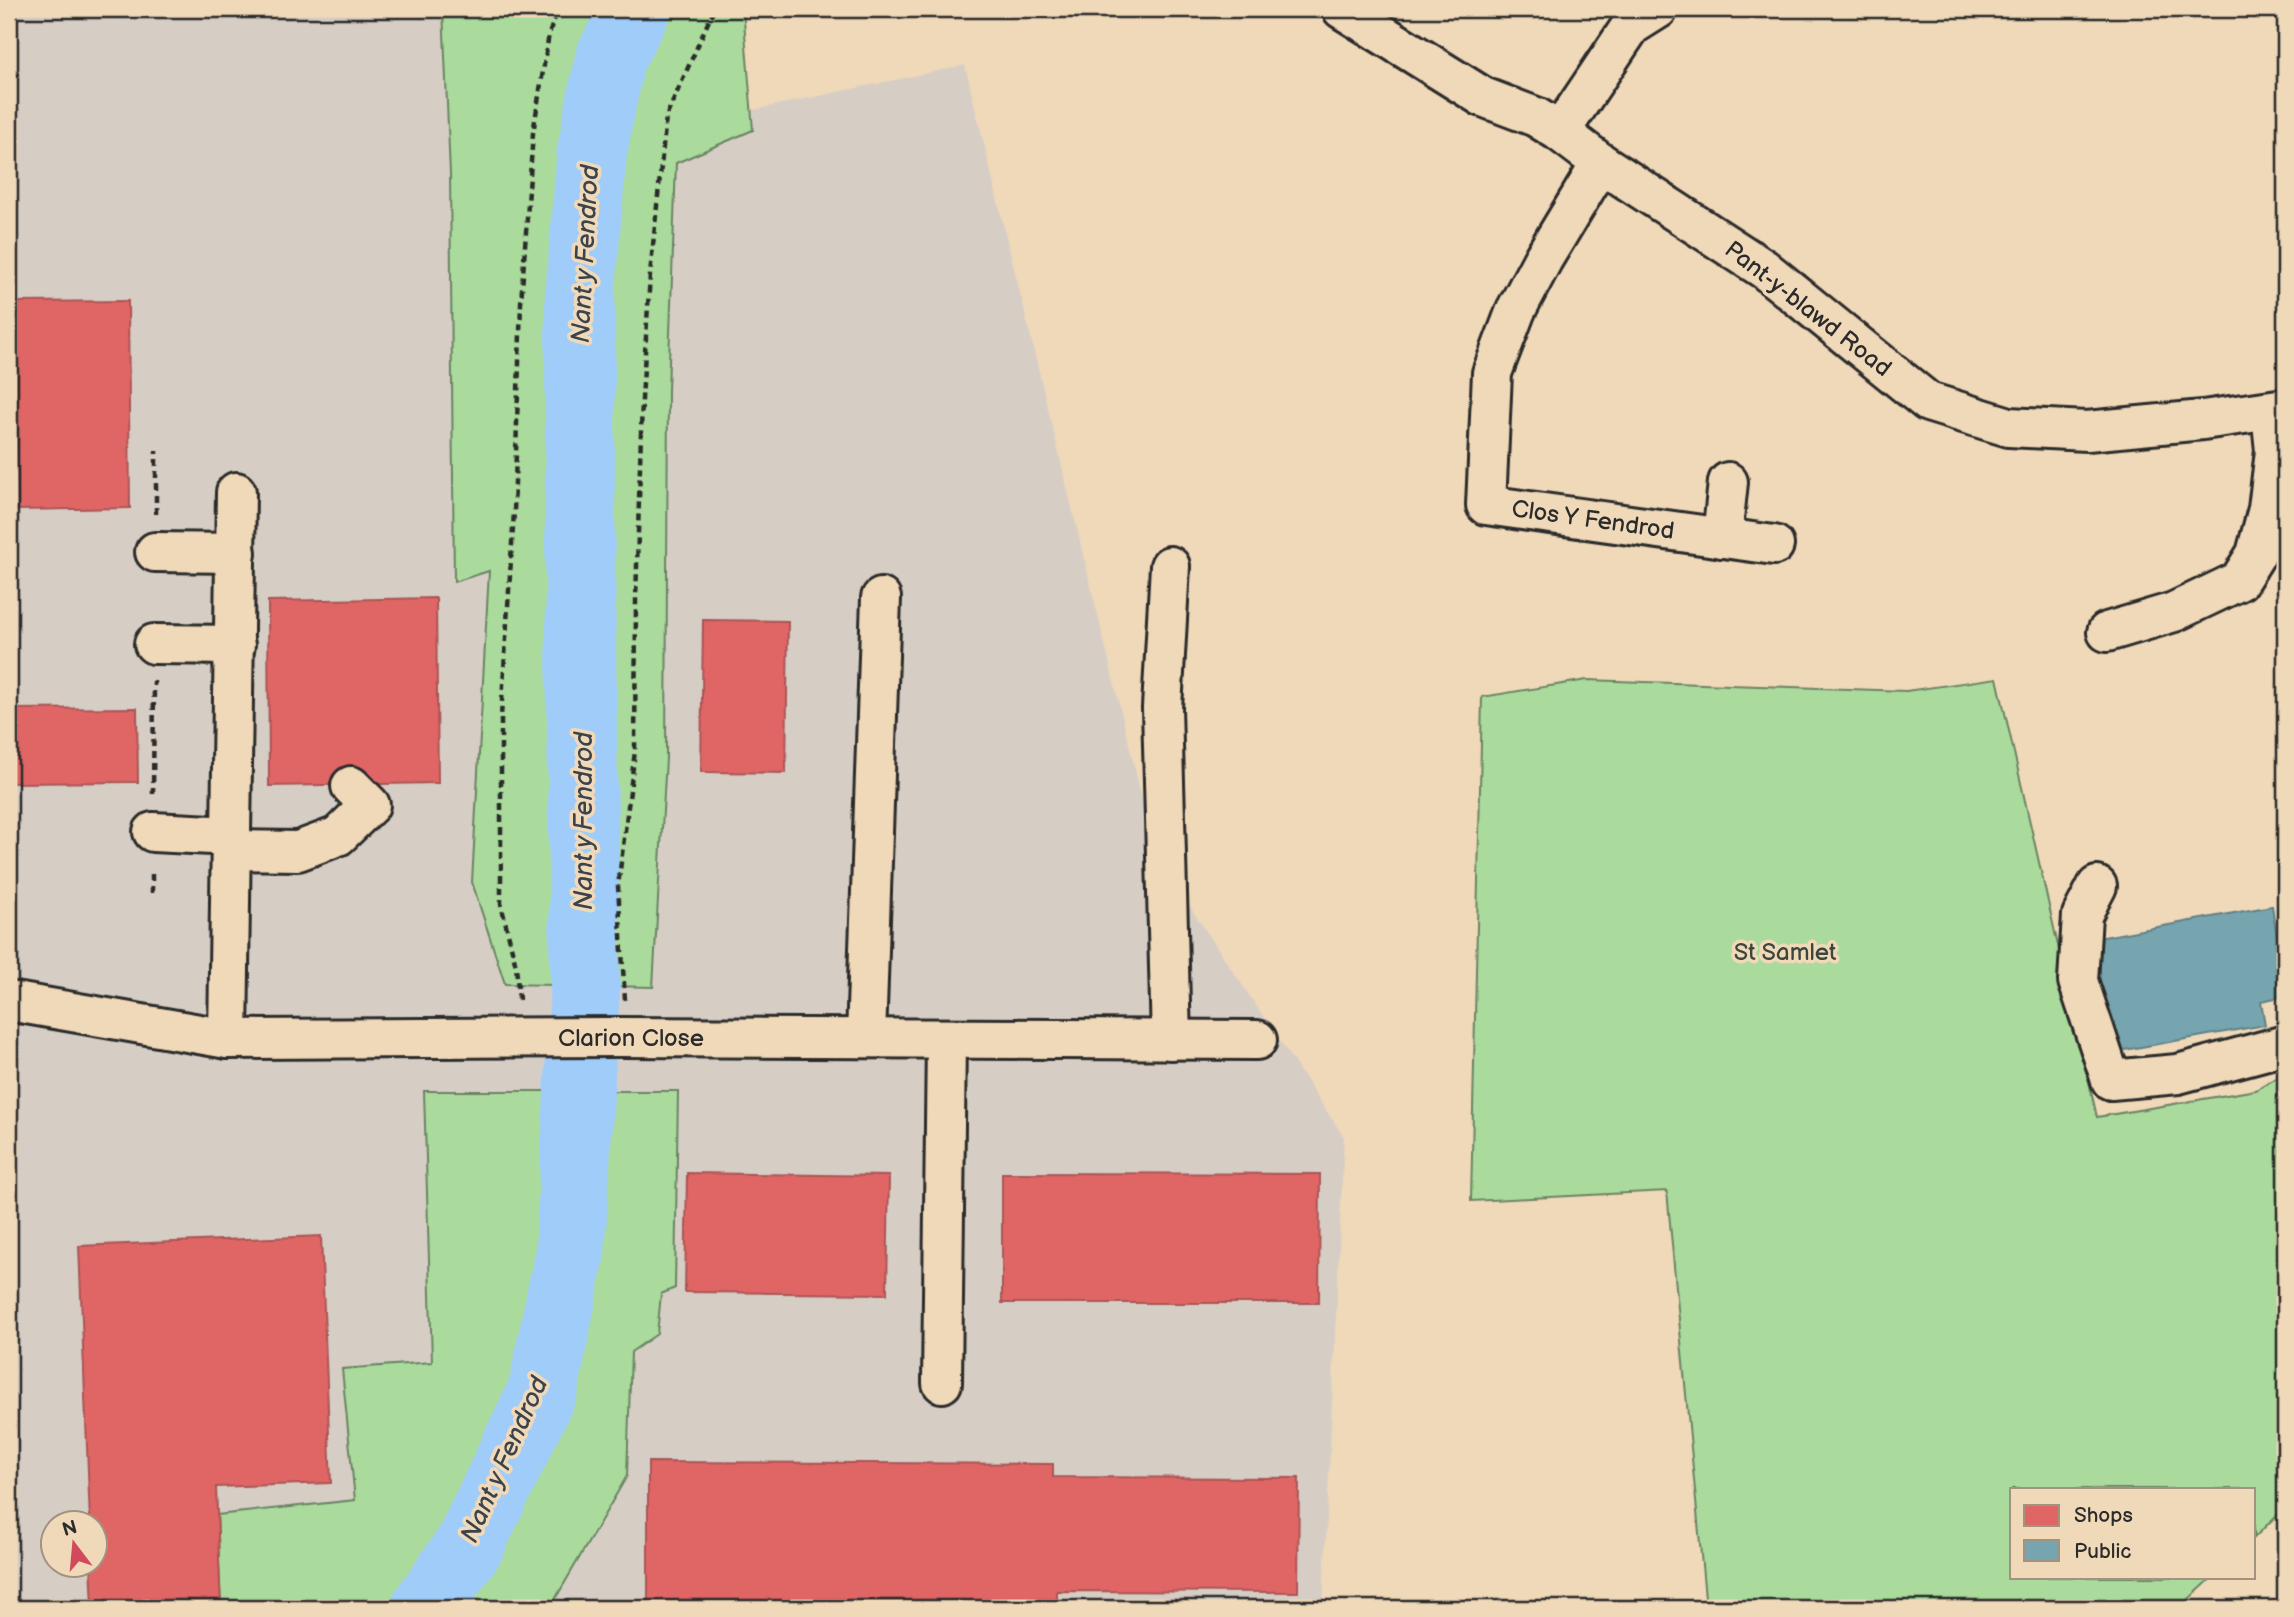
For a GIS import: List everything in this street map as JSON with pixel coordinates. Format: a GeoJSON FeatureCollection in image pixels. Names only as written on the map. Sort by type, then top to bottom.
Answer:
{"type":"FeatureCollection","features":[{"type":"Feature","properties":{"kind":"street","name":"Pant-y-blawd Road"},"geometry":{"type":"LineString","coordinates":[[1342,9],[1483,97],[1536,117],[1560,132],[1601,163],[1764,269],[1928,402],[2009,427],[2087,431],[2278,410]]}},
{"type":"Feature","properties":{"kind":"street"},"geometry":{"type":"LineString","coordinates":[[1560,132],[1631,26],[1658,9]]}},
{"type":"Feature","properties":{"kind":"street","name":"Clos Y Fendrod"},"geometry":{"type":"LineString","coordinates":[[1601,163],[1543,259],[1516,310],[1492,373],[1486,505],[1774,545]]}},
{"type":"Feature","properties":{"kind":"street"},"geometry":{"type":"LineString","coordinates":[[2107,632],[2174,612],[2239,581],[2256,554],[2268,509],[2278,410]]}},
{"type":"Feature","properties":{"kind":"street"},"geometry":{"type":"LineString","coordinates":[[1722,538],[1728,482]]}},
{"type":"Feature","properties":{"kind":"street"},"geometry":{"type":"LineString","coordinates":[[229,1039],[236,492]]}},
{"type":"Feature","properties":{"kind":"street"},"geometry":{"type":"LineString","coordinates":[[155,552],[236,554]]}},
{"type":"Feature","properties":{"kind":"street"},"geometry":{"type":"LineString","coordinates":[[1170,566],[1162,708],[1171,1040]]}},
{"type":"Feature","properties":{"kind":"street"},"geometry":{"type":"LineString","coordinates":[[866,1038],[881,598]]}},
{"type":"Feature","properties":{"kind":"street"},"geometry":{"type":"LineString","coordinates":[[154,644],[235,645]]}},
{"type":"Feature","properties":{"kind":"street"},"geometry":{"type":"LineString","coordinates":[[153,832],[298,850],[338,836],[370,805],[351,786]]}},
{"type":"Feature","properties":{"kind":"street"},"geometry":{"type":"LineString","coordinates":[[2097,886],[2082,915],[2078,981],[2111,1080],[2178,1074],[2285,1045]]}},
{"type":"Feature","properties":{"kind":"street","name":"Clarion Close"},"geometry":{"type":"LineString","coordinates":[[9,1001],[229,1039],[623,1037],[1257,1040]]}},
{"type":"Feature","properties":{"kind":"street"},"geometry":{"type":"LineString","coordinates":[[942,1383],[946,1039]]}},
{"type":"Feature","properties":{"kind":"path"},"geometry":{"type":"LineString","coordinates":[[523,1038],[516,966],[501,904],[501,717],[514,512],[521,303],[533,133],[549,34],[558,9]]}},
{"type":"Feature","properties":{"kind":"path"},"geometry":{"type":"LineString","coordinates":[[623,1037],[618,886],[635,751],[642,399],[650,275],[666,117],[714,9]]}},
{"type":"Feature","properties":{"kind":"shaded area"},"geometry":{"type":"Polygon","coordinates":[[[9,9],[443,9],[451,174],[965,65],[1156,856],[1344,1137],[1323,1608],[9,1608],[9,9]]]}},
{"type":"Feature","properties":{"kind":"green space"},"geometry":{"type":"Polygon","coordinates":[[[443,9],[743,9],[753,130],[676,163],[668,390],[666,758],[653,987],[505,984],[472,882],[489,571],[454,582],[450,174],[443,9]]]}},
{"type":"Feature","properties":{"kind":"green space","name":"St Samlet"},"geometry":{"type":"Polygon","coordinates":[[[1997,678],[2097,1117],[2256,1090],[2285,1073],[2285,1507],[2256,1536],[2256,1488],[2010,1488],[2010,1578],[2212,1578],[2179,1608],[1706,1608],[1667,1191],[1471,1201],[1482,697],[1587,680],[1906,691],[1997,678]]]}},
{"type":"Feature","properties":{"kind":"green space"},"geometry":{"type":"Polygon","coordinates":[[[424,1091],[678,1091],[675,1288],[661,1294],[657,1334],[631,1352],[627,1476],[550,1608],[221,1608],[217,1515],[355,1500],[342,1369],[432,1362],[424,1091]]]}},
{"type":"Feature","properties":{"kind":"building: Shops"},"geometry":{"type":"Polygon","coordinates":[[[128,301],[130,508],[18,510],[15,302],[128,301]]]}},
{"type":"Feature","properties":{"kind":"building: Shops"},"geometry":{"type":"Polygon","coordinates":[[[436,598],[438,783],[269,786],[268,601],[436,598]]]}},
{"type":"Feature","properties":{"kind":"building: Shops"},"geometry":{"type":"Polygon","coordinates":[[[703,620],[788,621],[786,773],[701,772],[703,620]]]}},
{"type":"Feature","properties":{"kind":"building: Shops"},"geometry":{"type":"Polygon","coordinates":[[[137,708],[138,782],[9,783],[9,709],[137,708]]]}},
{"type":"Feature","properties":{"kind":"building: Shops"},"geometry":{"type":"Polygon","coordinates":[[[687,1173],[889,1176],[887,1294],[685,1292],[687,1173]]]}},
{"type":"Feature","properties":{"kind":"building: Shops"},"geometry":{"type":"Polygon","coordinates":[[[1002,1173],[1320,1174],[1319,1303],[1002,1303],[1002,1173]]]}},
{"type":"Feature","properties":{"kind":"building: Shops"},"geometry":{"type":"Polygon","coordinates":[[[321,1236],[331,1483],[216,1487],[221,1608],[93,1608],[92,1578],[108,1578],[108,1508],[89,1508],[79,1246],[321,1236]]]}},
{"type":"Feature","properties":{"kind":"building: Shops"},"geometry":{"type":"Polygon","coordinates":[[[648,1462],[1053,1464],[1053,1477],[1299,1478],[1298,1592],[1057,1591],[1057,1608],[648,1608],[648,1462]]]}},
{"type":"Feature","properties":{"kind":"building: Public"},"geometry":{"type":"Polygon","coordinates":[[[2272,906],[2278,943],[2285,942],[2285,996],[2261,1001],[2265,1025],[2107,1053],[2087,940],[2272,906]]]}},
{"type":"Feature","properties":{"kind":"waterway","name":"Nant y Fendrod"},"geometry":{"type":"LineString","coordinates":[[426,1608],[469,1546],[543,1390],[570,1252],[585,987],[580,295],[592,151],[610,58],[636,9]]}}]}
